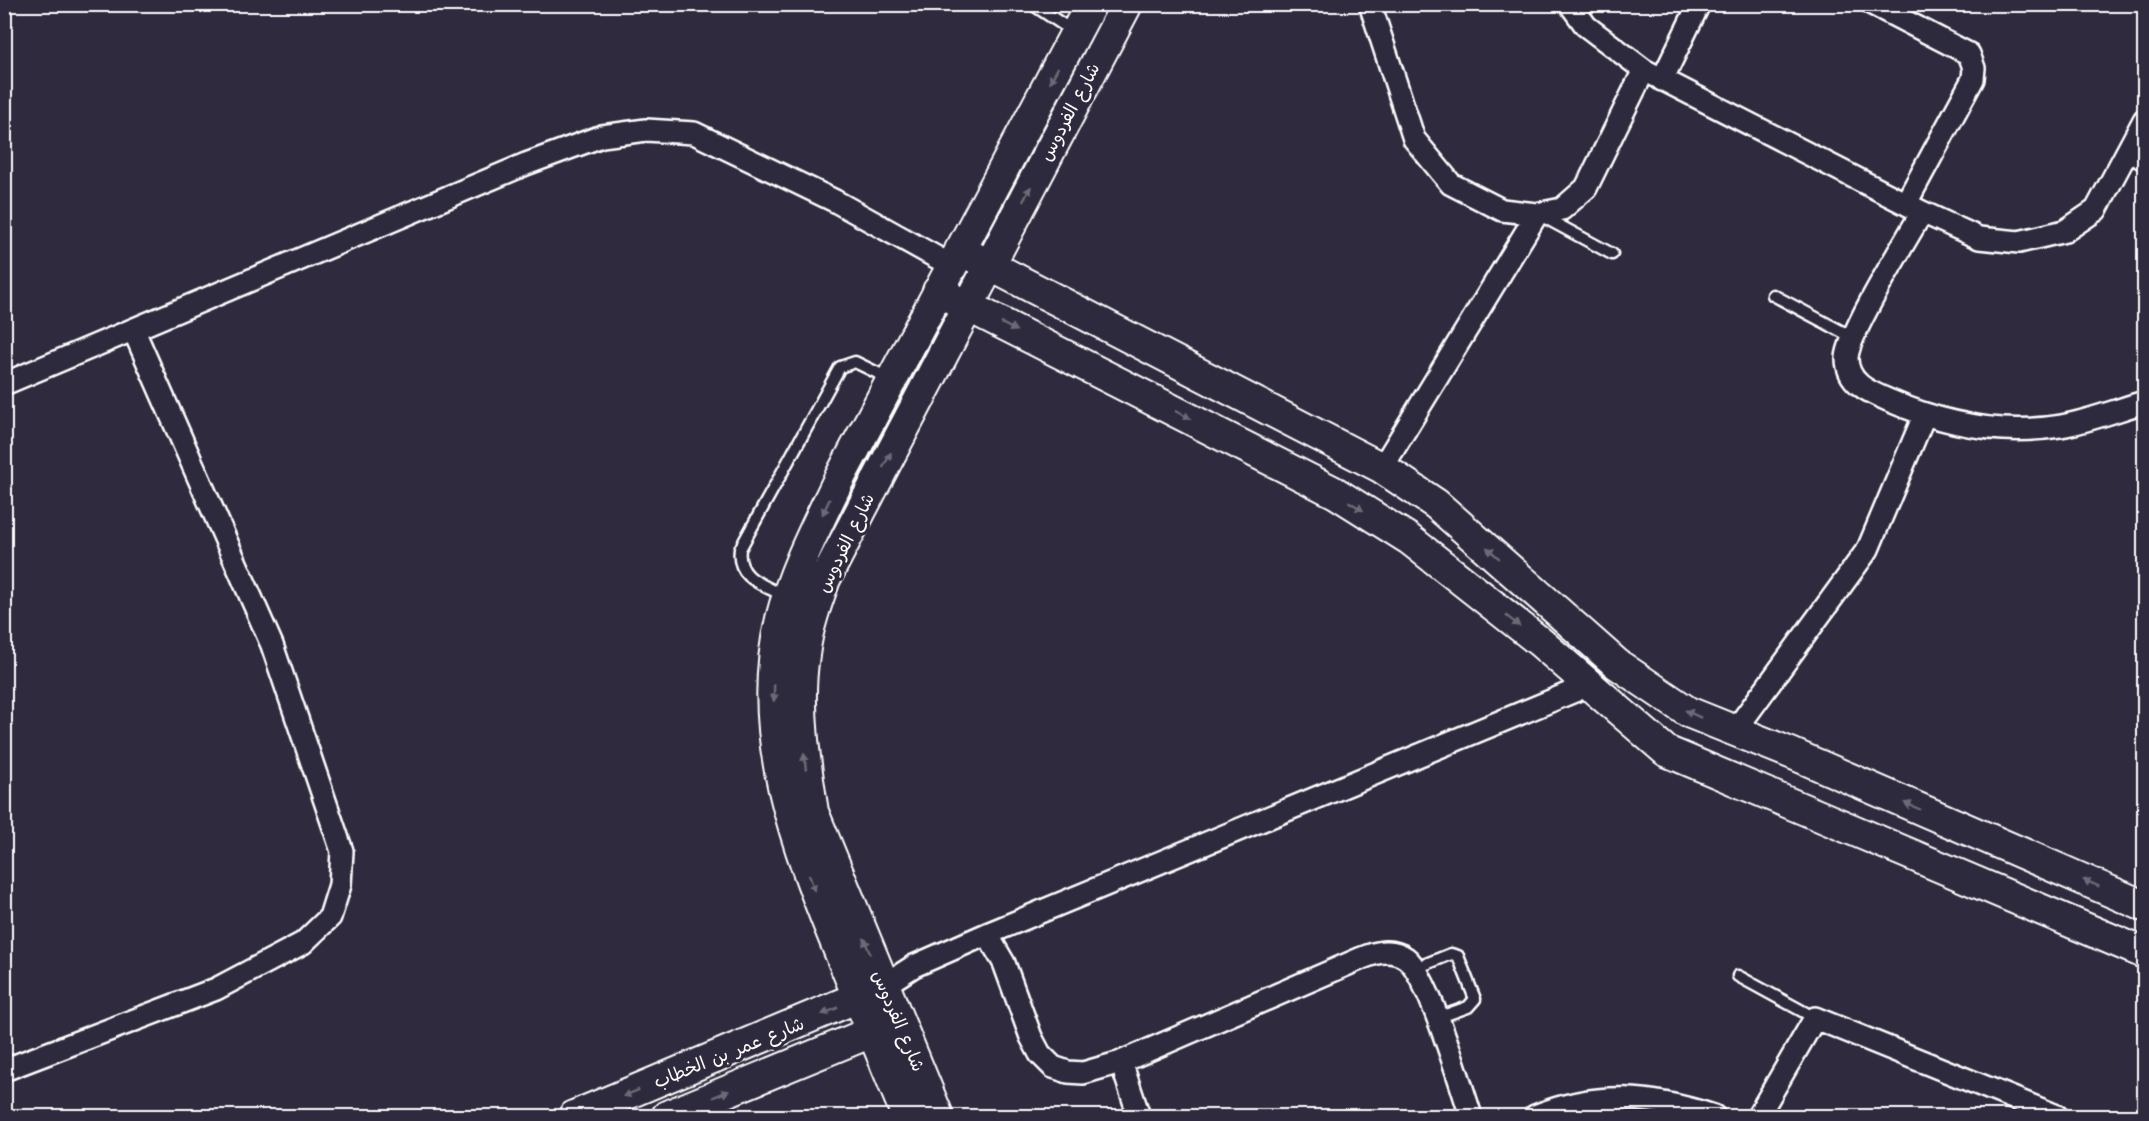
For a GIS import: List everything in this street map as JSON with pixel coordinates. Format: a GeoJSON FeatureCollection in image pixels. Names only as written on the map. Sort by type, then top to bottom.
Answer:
{"type":"FeatureCollection","features":[{"type":"Feature","properties":{"kind":"street","name":"شارع الفردوس"},"geometry":{"type":"LineString","coordinates":[[938,1116],[885,1026],[797,841],[778,759],[774,713],[775,672],[781,620],[810,539],[890,379],[1091,4]]}},
{"type":"Feature","properties":{"kind":"street","name":"شارع الفردوس"},"geometry":{"type":"LineString","coordinates":[[871,993],[813,812],[804,758],[804,656],[825,579],[1127,4]]}},
{"type":"Feature","properties":{"kind":"street"},"geometry":{"type":"LineString","coordinates":[[1370,4],[1414,139],[1433,165],[1451,184],[1502,210],[1537,214],[1562,209],[1586,188],[1653,75],[1699,4]]}},
{"type":"Feature","properties":{"kind":"street"},"geometry":{"type":"LineString","coordinates":[[1570,4],[1586,26],[1653,75],[1914,208],[1979,238],[2019,242],[2065,231],[2096,210],[2136,154],[2145,120]]}},
{"type":"Feature","properties":{"kind":"street"},"geometry":{"type":"LineString","coordinates":[[1872,4],[1969,54],[1974,68],[1973,79],[1854,338],[1847,356],[1849,373],[1865,390],[1924,416],[1990,430],[2061,426],[2145,402]]}},
{"type":"Feature","properties":{"kind":"street"},"geometry":{"type":"LineString","coordinates":[[4,384],[526,164],[602,136],[646,130],[694,133],[835,201],[950,269],[968,306],[1346,499],[1409,540],[1540,642],[1666,751],[2145,953]]}},
{"type":"Feature","properties":{"kind":"street"},"geometry":{"type":"LineString","coordinates":[[982,210],[1011,224]]}},
{"type":"Feature","properties":{"kind":"street"},"geometry":{"type":"LineString","coordinates":[[1382,468],[1537,214]]}},
{"type":"Feature","properties":{"kind":"street"},"geometry":{"type":"LineString","coordinates":[[950,269],[989,266],[1382,468],[1436,504],[1617,664],[1688,712],[1804,759],[2145,906]]}},
{"type":"Feature","properties":{"kind":"street"},"geometry":{"type":"LineString","coordinates":[[1043,345],[1047,321],[1064,304]]}},
{"type":"Feature","properties":{"kind":"street"},"geometry":{"type":"LineString","coordinates":[[4,1071],[216,989],[303,943],[330,917],[339,885],[342,851],[272,645],[134,331]]}},
{"type":"Feature","properties":{"kind":"street"},"geometry":{"type":"LineString","coordinates":[[911,342],[941,357]]}},
{"type":"Feature","properties":{"kind":"street"},"geometry":{"type":"LineString","coordinates":[[1734,732],[1868,549],[1924,416]]}},
{"type":"Feature","properties":{"kind":"street"},"geometry":{"type":"LineString","coordinates":[[871,993],[914,966],[987,934],[1589,685]]}},
{"type":"Feature","properties":{"kind":"street"},"geometry":{"type":"LineString","coordinates":[[987,934],[1004,963],[1031,1037],[1040,1054],[1053,1067],[1068,1072],[1083,1073],[1121,1062],[1379,952],[1394,953],[1406,958],[1416,968],[1437,1018],[1471,1116]]}},
{"type":"Feature","properties":{"kind":"street","name":"شارع عمر بن الخطاب"},"geometry":{"type":"LineString","coordinates":[[574,1116],[871,993]]}},
{"type":"Feature","properties":{"kind":"street"},"geometry":{"type":"LineString","coordinates":[[1758,1116],[1815,1018],[2057,1116]]}},
{"type":"Feature","properties":{"kind":"street","name":"شارع الفردوس"},"geometry":{"type":"LineString","coordinates":[[885,1026],[907,1116]]}},
{"type":"Feature","properties":{"kind":"street","name":"شارع عمر بن الخطاب"},"geometry":{"type":"LineString","coordinates":[[667,1116],[885,1026]]}},
{"type":"Feature","properties":{"kind":"street"},"geometry":{"type":"LineString","coordinates":[[1121,1062],[1136,1114]]}},
{"type":"Feature","properties":{"kind":"street"},"geometry":{"type":"LineString","coordinates":[[1536,1116],[1589,1099],[1635,1098],[1678,1104],[1714,1116]]}},
{"type":"Feature","properties":{"kind":"lane"},"geometry":{"type":"LineString","coordinates":[[1032,4],[1076,34]]}},
{"type":"Feature","properties":{"kind":"lane"},"geometry":{"type":"LineString","coordinates":[[1537,214],[1612,254]]}},
{"type":"Feature","properties":{"kind":"lane"},"geometry":{"type":"LineString","coordinates":[[1773,295],[1854,338]]}},
{"type":"Feature","properties":{"kind":"lane"},"geometry":{"type":"LineString","coordinates":[[788,598],[749,578],[740,565],[740,549],[840,367],[855,362],[890,379]]}},
{"type":"Feature","properties":{"kind":"lane"},"geometry":{"type":"LineString","coordinates":[[1416,968],[1451,954],[1458,956],[1462,963],[1475,999],[1468,1007],[1437,1018]]}},
{"type":"Feature","properties":{"kind":"lane"},"geometry":{"type":"LineString","coordinates":[[1738,976],[1815,1018]]}}]}
